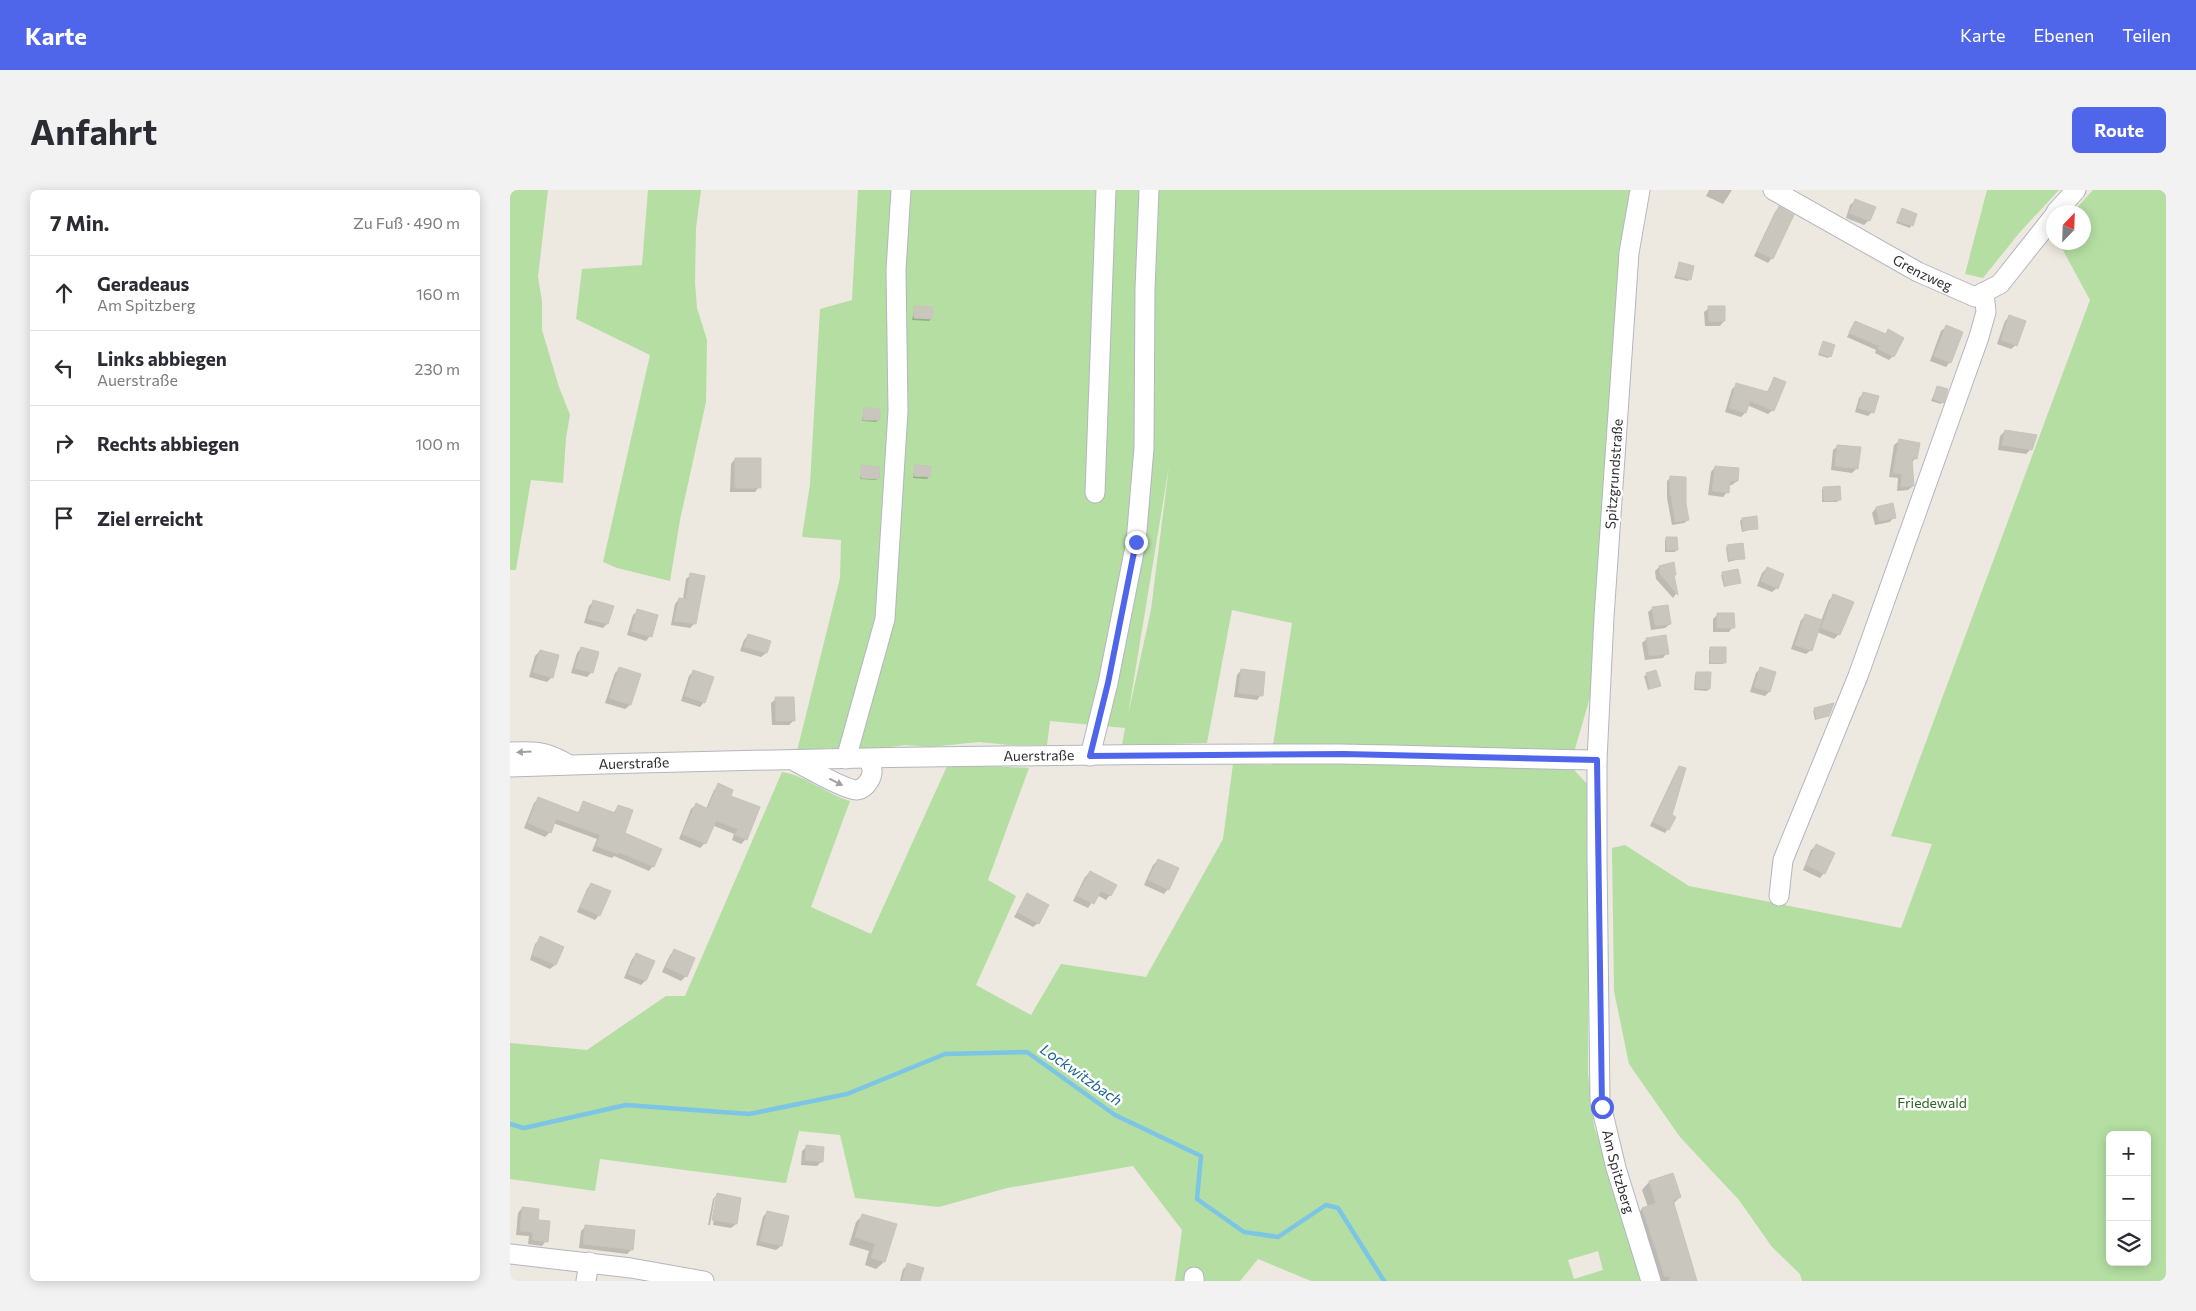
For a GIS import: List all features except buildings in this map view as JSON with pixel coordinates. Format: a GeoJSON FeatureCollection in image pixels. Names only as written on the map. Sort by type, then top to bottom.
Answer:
{"type":"FeatureCollection","features":[{"type":"Feature","properties":{"kind":"street"},"geometry":{"type":"LineString","coordinates":[[846,760],[885,619],[898,411],[896,270],[901,190]]}},
{"type":"Feature","properties":{"kind":"street"},"geometry":{"type":"LineString","coordinates":[[1095,493],[1106,190]]}},
{"type":"Feature","properties":{"kind":"street"},"geometry":{"type":"LineString","coordinates":[[1090,756],[1108,683],[1136,542],[1144,448],[1145,289],[1149,190]]}},
{"type":"Feature","properties":{"kind":"street","name":"Spitzgrundstraße"},"geometry":{"type":"LineString","coordinates":[[1597,760],[1605,609],[1629,253],[1640,190]]}},
{"type":"Feature","properties":{"kind":"street","name":"Grenzweg"},"geometry":{"type":"LineString","coordinates":[[1773,190],[1918,272],[1975,297],[1984,292]]}},
{"type":"Feature","properties":{"kind":"street"},"geometry":{"type":"LineString","coordinates":[[2062,205],[2076,190]]}},
{"type":"Feature","properties":{"kind":"street"},"geometry":{"type":"LineString","coordinates":[[1778,896],[1783,860],[1858,676],[1979,337],[1986,312],[1984,292],[2000,284],[2046,226]]}},
{"type":"Feature","properties":{"kind":"street"},"geometry":{"type":"LineString","coordinates":[[510,752],[536,751],[551,755],[569,765],[561,775],[551,778],[510,780]]}},
{"type":"Feature","properties":{"kind":"street","name":"Auerstraße"},"geometry":{"type":"LineString","coordinates":[[510,767],[793,760],[1344,754],[1597,760]]}},
{"type":"Feature","properties":{"kind":"street"},"geometry":{"type":"LineString","coordinates":[[793,760],[847,788],[858,790],[866,786],[872,776],[873,770],[869,759]]}},
{"type":"Feature","properties":{"kind":"street","name":"Am Spitzberg"},"geometry":{"type":"LineString","coordinates":[[1597,760],[1600,1100],[1616,1168],[1651,1281]]}},
{"type":"Feature","properties":{"kind":"street"},"geometry":{"type":"LineString","coordinates":[[510,1254],[589,1262],[704,1281]]}},
{"type":"Feature","properties":{"kind":"street"},"geometry":{"type":"LineString","coordinates":[[586,1281],[589,1262]]}},
{"type":"Feature","properties":{"kind":"green space"},"geometry":{"type":"Polygon","coordinates":[[[510,190],[548,190],[538,277],[542,301],[542,330],[559,387],[570,415],[566,438],[563,483],[531,480],[516,570],[510,570],[510,190]]]}},
{"type":"Feature","properties":{"kind":"green space"},"geometry":{"type":"Polygon","coordinates":[[[648,190],[701,190],[696,228],[695,283],[697,308],[707,340],[706,402],[680,520],[670,581],[617,568],[603,562],[650,355],[576,319],[582,269],[642,265],[648,190]]]}},
{"type":"Feature","properties":{"kind":"green space"},"geometry":{"type":"Polygon","coordinates":[[[858,190],[1632,190],[1591,694],[1574,752],[1575,771],[1588,785],[1588,1073],[1594,1126],[1646,1281],[1311,1281],[1258,1259],[1240,1281],[1175,1281],[1182,1230],[1133,1166],[1007,1188],[939,1207],[855,1198],[840,1135],[799,1131],[786,1183],[600,1159],[595,1191],[510,1179],[510,1043],[587,1050],[666,996],[685,996],[782,772],[800,777],[850,801],[811,907],[871,934],[948,764],[1029,768],[988,880],[1016,896],[976,985],[1031,1015],[1061,964],[1146,977],[1223,839],[1233,764],[1272,765],[1273,745],[1292,623],[1232,610],[1207,743],[1122,745],[1125,728],[1050,721],[1047,745],[1009,745],[979,742],[930,747],[905,745],[877,749],[831,748],[797,751],[840,578],[841,540],[802,537],[810,484],[820,309],[852,300],[858,190]],[[1169,466],[1128,715],[1151,610],[1169,466]],[[1598,1251],[1568,1260],[1574,1279],[1603,1270],[1598,1251]]]}},
{"type":"Feature","properties":{"kind":"green space"},"geometry":{"type":"Polygon","coordinates":[[[1987,190],[2059,190],[2020,232],[1983,278],[1965,274],[1987,190]]]}},
{"type":"Feature","properties":{"kind":"green space","name":"Friedewald"},"geometry":{"type":"Polygon","coordinates":[[[2093,190],[2166,190],[2166,1281],[1802,1281],[1800,1274],[1772,1247],[1739,1200],[1680,1137],[1629,1064],[1614,991],[1612,848],[1625,845],[1689,886],[1901,928],[1932,844],[1891,836],[2090,300],[2063,250],[2091,250],[2091,205],[2079,205],[2093,190]]]}},
{"type":"Feature","properties":{"kind":"waterway","name":"Lockwitzbach"},"geometry":{"type":"LineString","coordinates":[[510,1124],[524,1128],[626,1105],[749,1114],[847,1094],[945,1054],[1027,1052],[1115,1115],[1201,1156],[1197,1199],[1244,1232],[1278,1237],[1326,1205],[1338,1208],[1384,1281]]}},
{"type":"Feature","properties":{"kind":"route"},"geometry":{"type":"LineString","coordinates":[[1136,542],[1108,683],[1090,756],[1344,754],[1597,760],[1599,1033],[1601,1053],[1600,1100],[1602,1107]]}}]}
